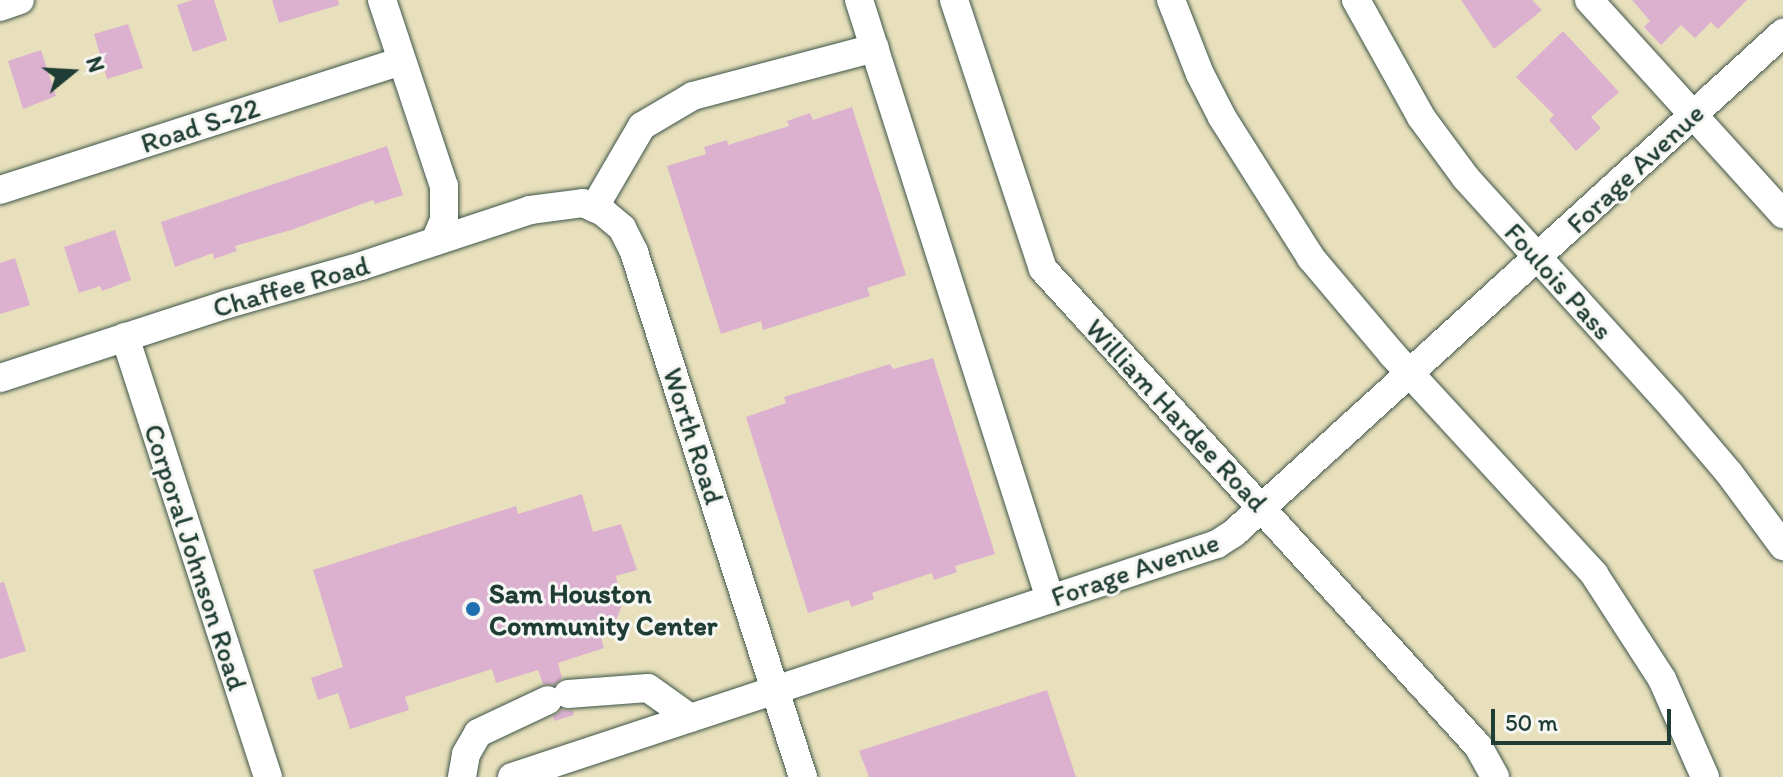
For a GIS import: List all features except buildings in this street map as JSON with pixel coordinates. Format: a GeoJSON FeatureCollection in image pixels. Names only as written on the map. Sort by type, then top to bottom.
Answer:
{"type":"FeatureCollection","features":[{"type":"Feature","properties":{"kind":"street"},"geometry":{"type":"LineString","coordinates":[[0,7],[20,0]]}},
{"type":"Feature","properties":{"kind":"street"},"geometry":{"type":"LineString","coordinates":[[382,0],[444,186],[444,220],[435,241]]}},
{"type":"Feature","properties":{"kind":"street"},"geometry":{"type":"LineString","coordinates":[[859,0],[1050,599]]}},
{"type":"Feature","properties":{"kind":"street","name":"William Hardee Road"},"geometry":{"type":"LineString","coordinates":[[954,0],[1043,269],[1263,506],[1478,746],[1495,777]]}},
{"type":"Feature","properties":{"kind":"street"},"geometry":{"type":"LineString","coordinates":[[1171,0],[1205,85],[1277,208],[1341,296],[1594,574],[1662,679],[1705,777]]}},
{"type":"Feature","properties":{"kind":"street","name":"Foulois Pass"},"geometry":{"type":"LineString","coordinates":[[1356,0],[1421,117],[1466,178],[1672,406],[1729,473],[1783,546]]}},
{"type":"Feature","properties":{"kind":"street"},"geometry":{"type":"LineString","coordinates":[[1589,0],[1783,214]]}},
{"type":"Feature","properties":{"kind":"street","name":"Forage Avenue"},"geometry":{"type":"LineString","coordinates":[[512,777],[1217,544],[1234,533],[1783,33]]}},
{"type":"Feature","properties":{"kind":"street"},"geometry":{"type":"LineString","coordinates":[[588,206],[642,126],[693,96],[875,48]]}},
{"type":"Feature","properties":{"kind":"street","name":"Road S-22"},"geometry":{"type":"LineString","coordinates":[[0,190],[401,61]]}},
{"type":"Feature","properties":{"kind":"street","name":"Chaffee Road"},"geometry":{"type":"LineString","coordinates":[[0,378],[530,210],[588,206]]}},
{"type":"Feature","properties":{"kind":"street","name":"Worth Road"},"geometry":{"type":"LineString","coordinates":[[588,206],[622,228],[634,252],[803,777]]}},
{"type":"Feature","properties":{"kind":"street","name":"Corporal Johnson Road"},"geometry":{"type":"LineString","coordinates":[[125,337],[268,777]]}},
{"type":"Feature","properties":{"kind":"street"},"geometry":{"type":"LineString","coordinates":[[462,777],[466,754],[478,733],[558,697],[648,688],[690,718]]}},
{"type":"Feature","properties":{"kind":"place","name":"Sam Houston Community Center"},"geometry":{"type":"Point","coordinates":[473,609]}}]}
